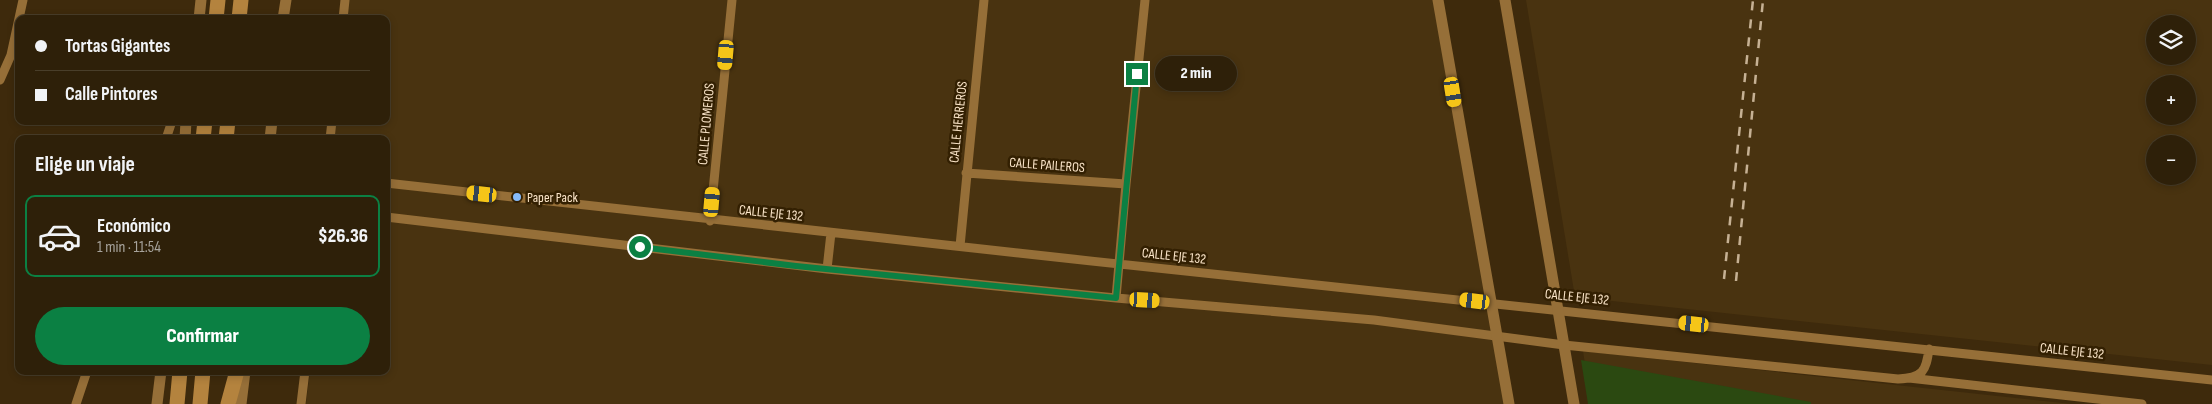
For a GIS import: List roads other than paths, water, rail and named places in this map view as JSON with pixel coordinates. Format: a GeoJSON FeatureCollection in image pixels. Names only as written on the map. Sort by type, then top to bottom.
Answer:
{"type":"FeatureCollection","features":[{"type":"Feature","properties":{"kind":"highway"},"geometry":{"type":"LineString","coordinates":[[210,0],[210,15]]}},
{"type":"Feature","properties":{"kind":"highway"},"geometry":{"type":"LineString","coordinates":[[216,15],[218,0]]}},
{"type":"Feature","properties":{"kind":"highway"},"geometry":{"type":"LineString","coordinates":[[239,15],[241,0]]}},
{"type":"Feature","properties":{"kind":"highway"},"geometry":{"type":"LineString","coordinates":[[177,404],[180,375]]}},
{"type":"Feature","properties":{"kind":"highway"},"geometry":{"type":"LineString","coordinates":[[200,404],[203,375]]}},
{"type":"Feature","properties":{"kind":"highway"},"geometry":{"type":"LineString","coordinates":[[228,404],[236,375]]}},
{"type":"Feature","properties":{"kind":"street"},"geometry":{"type":"LineString","coordinates":[[21,15],[23,0]]}},
{"type":"Feature","properties":{"kind":"street"},"geometry":{"type":"LineString","coordinates":[[200,15],[202,0]]}},
{"type":"Feature","properties":{"kind":"street"},"geometry":{"type":"LineString","coordinates":[[284,15],[286,0]]}},
{"type":"Feature","properties":{"kind":"street"},"geometry":{"type":"LineString","coordinates":[[343,15],[345,0]]}},
{"type":"Feature","properties":{"kind":"street","name":"CALLE PLOMEROS"},"geometry":{"type":"LineString","coordinates":[[710,221],[732,0]]}},
{"type":"Feature","properties":{"kind":"street","name":"CALLE HERREROS"},"geometry":{"type":"LineString","coordinates":[[960,246],[984,0]]}},
{"type":"Feature","properties":{"kind":"street"},"geometry":{"type":"LineString","coordinates":[[1116,298],[1145,0]]}},
{"type":"Feature","properties":{"kind":"street"},"geometry":{"type":"LineString","coordinates":[[1438,0],[1509,404]]}},
{"type":"Feature","properties":{"kind":"street"},"geometry":{"type":"LineString","coordinates":[[1505,0],[1574,404]]}},
{"type":"Feature","properties":{"kind":"street"},"geometry":{"type":"LineString","coordinates":[[0,80],[15,56]]}},
{"type":"Feature","properties":{"kind":"street","name":"CALLE PAILEROS"},"geometry":{"type":"LineString","coordinates":[[966,173],[1126,184]]}},
{"type":"Feature","properties":{"kind":"street","name":"CALLE EJE 132"},"geometry":{"type":"LineString","coordinates":[[390,183],[710,221],[1558,309],[2212,380]]}},
{"type":"Feature","properties":{"kind":"street"},"geometry":{"type":"LineString","coordinates":[[390,217],[827,269],[1116,298],[1374,320],[1564,345],[1909,378],[2142,404]]}},
{"type":"Feature","properties":{"kind":"street"},"geometry":{"type":"LineString","coordinates":[[827,269],[831,233]]}},
{"type":"Feature","properties":{"kind":"street"},"geometry":{"type":"LineString","coordinates":[[1909,378],[1920,374],[1927,367],[1929,349]]}},
{"type":"Feature","properties":{"kind":"street"},"geometry":{"type":"LineString","coordinates":[[76,404],[86,375]]}},
{"type":"Feature","properties":{"kind":"street"},"geometry":{"type":"LineString","coordinates":[[157,404],[160,375]]}},
{"type":"Feature","properties":{"kind":"street"},"geometry":{"type":"LineString","coordinates":[[241,404],[245,375]]}},
{"type":"Feature","properties":{"kind":"street"},"geometry":{"type":"LineString","coordinates":[[302,404],[305,375]]}},
{"type":"Feature","properties":{"kind":"railway"},"geometry":{"type":"LineString","coordinates":[[1724,279],[1753,0]]}},
{"type":"Feature","properties":{"kind":"railway"},"geometry":{"type":"LineString","coordinates":[[1736,281],[1763,0]]}},
{"type":"Feature","properties":{"kind":"place","name":"Paper Pack"},"geometry":{"type":"Point","coordinates":[517,197]}}]}
